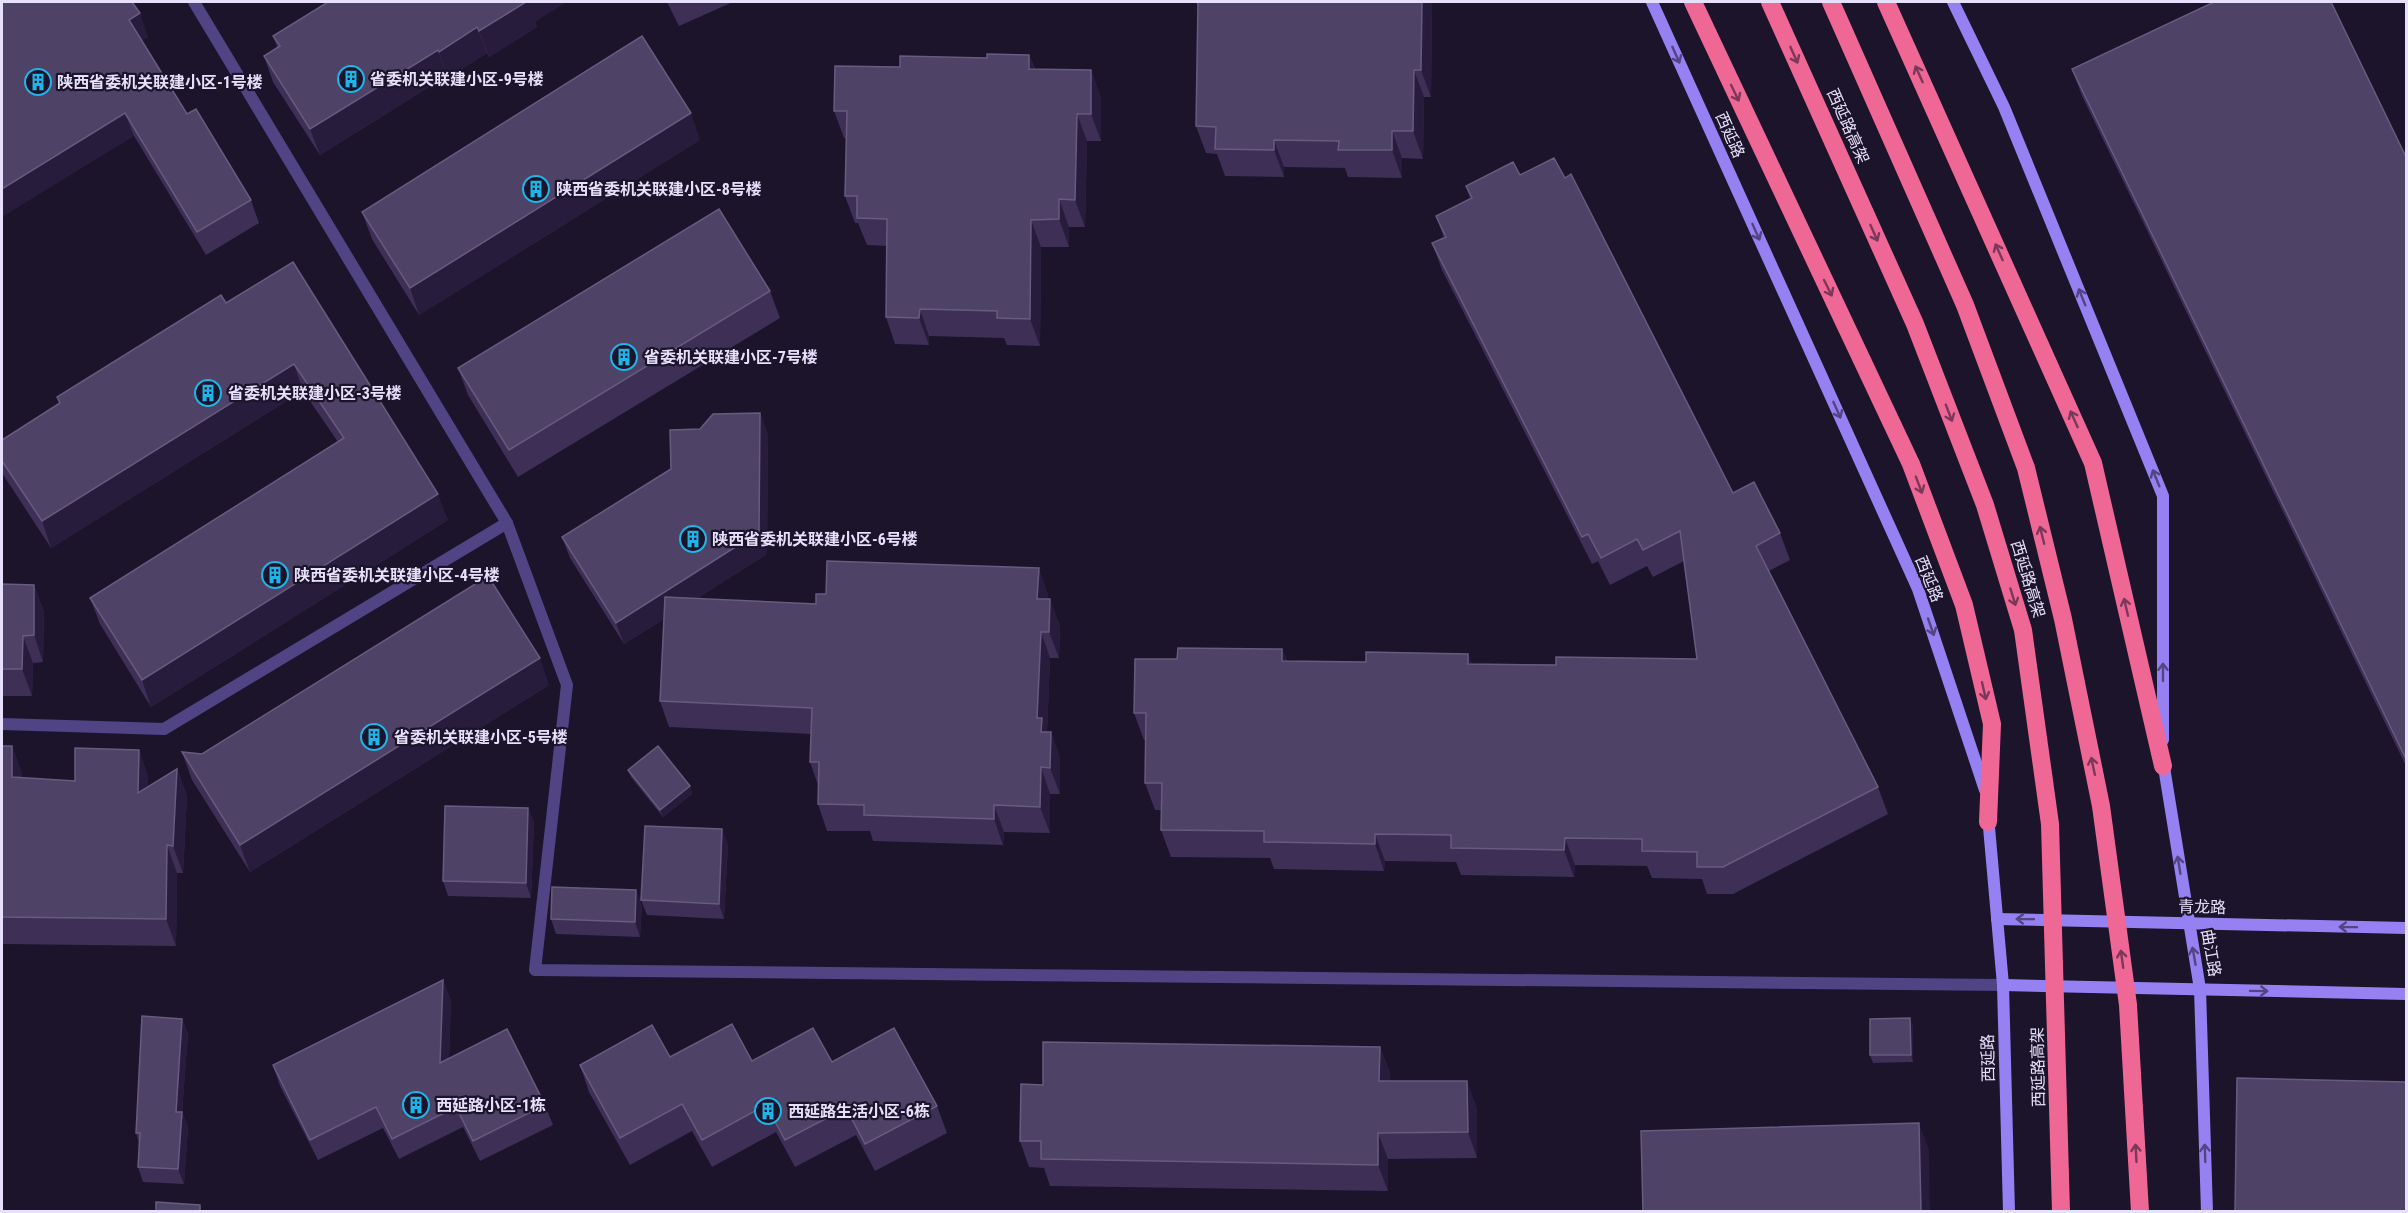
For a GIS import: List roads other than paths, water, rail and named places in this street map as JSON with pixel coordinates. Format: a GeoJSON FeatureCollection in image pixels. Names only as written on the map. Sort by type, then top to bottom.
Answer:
{"type":"FeatureCollection","features":[{"type":"Feature","properties":{"kind":"highway"},"geometry":{"type":"LineString","coordinates":[[1693,2],[1911,464],[1964,605],[1992,724],[1988,822]]}},
{"type":"Feature","properties":{"kind":"highway","name":"西延路高架"},"geometry":{"type":"LineString","coordinates":[[1770,2],[1915,324],[1985,505],[2023,630],[2050,824],[2061,1212]]}},
{"type":"Feature","properties":{"kind":"highway","name":"西延路高架"},"geometry":{"type":"LineString","coordinates":[[1831,2],[1965,304],[2026,468],[2063,619],[2101,806],[2128,1005],[2140,1212]]}},
{"type":"Feature","properties":{"kind":"highway"},"geometry":{"type":"LineString","coordinates":[[1886,2],[2093,463],[2163,766]]}},
{"type":"Feature","properties":{"kind":"main road","name":"西延路"},"geometry":{"type":"LineString","coordinates":[[1652,2],[1918,589],[1984,787],[2003,985],[2009,1212]]}},
{"type":"Feature","properties":{"kind":"main road"},"geometry":{"type":"LineString","coordinates":[[1953,2],[2004,107],[2163,496],[2163,766],[2188,923]]}},
{"type":"Feature","properties":{"kind":"main road","name":"青龙路"},"geometry":{"type":"LineString","coordinates":[[1997,919],[2406,928]]}},
{"type":"Feature","properties":{"kind":"main road","name":"曲江路"},"geometry":{"type":"LineString","coordinates":[[2188,923],[2200,989]]}},
{"type":"Feature","properties":{"kind":"main road"},"geometry":{"type":"LineString","coordinates":[[2003,985],[2406,994]]}},
{"type":"Feature","properties":{"kind":"main road"},"geometry":{"type":"LineString","coordinates":[[2200,989],[2207,1212]]}},
{"type":"Feature","properties":{"kind":"street"},"geometry":{"type":"LineString","coordinates":[[194,2],[507,523],[567,685],[535,970],[2003,985]]}},
{"type":"Feature","properties":{"kind":"street"},"geometry":{"type":"LineString","coordinates":[[2,724],[164,729],[507,523]]}},
{"type":"Feature","properties":{"kind":"place","name":"省委机关联建小区-9号楼"},"geometry":{"type":"Point","coordinates":[351,79]}},
{"type":"Feature","properties":{"kind":"place","name":"陕西省委机关联建小区-1号楼"},"geometry":{"type":"Point","coordinates":[38,82]}},
{"type":"Feature","properties":{"kind":"place","name":"陕西省委机关联建小区-8号楼"},"geometry":{"type":"Point","coordinates":[536,189]}},
{"type":"Feature","properties":{"kind":"place","name":"省委机关联建小区-7号楼"},"geometry":{"type":"Point","coordinates":[624,357]}},
{"type":"Feature","properties":{"kind":"place","name":"省委机关联建小区-3号楼"},"geometry":{"type":"Point","coordinates":[208,393]}},
{"type":"Feature","properties":{"kind":"place","name":"陕西省委机关联建小区-6号楼"},"geometry":{"type":"Point","coordinates":[693,539]}},
{"type":"Feature","properties":{"kind":"place","name":"陕西省委机关联建小区-4号楼"},"geometry":{"type":"Point","coordinates":[275,575]}},
{"type":"Feature","properties":{"kind":"place","name":"省委机关联建小区-5号楼"},"geometry":{"type":"Point","coordinates":[374,737]}},
{"type":"Feature","properties":{"kind":"place","name":"西延路小区-1栋"},"geometry":{"type":"Point","coordinates":[416,1105]}},
{"type":"Feature","properties":{"kind":"place","name":"西延路生活小区-6栋"},"geometry":{"type":"Point","coordinates":[768,1111]}}]}
